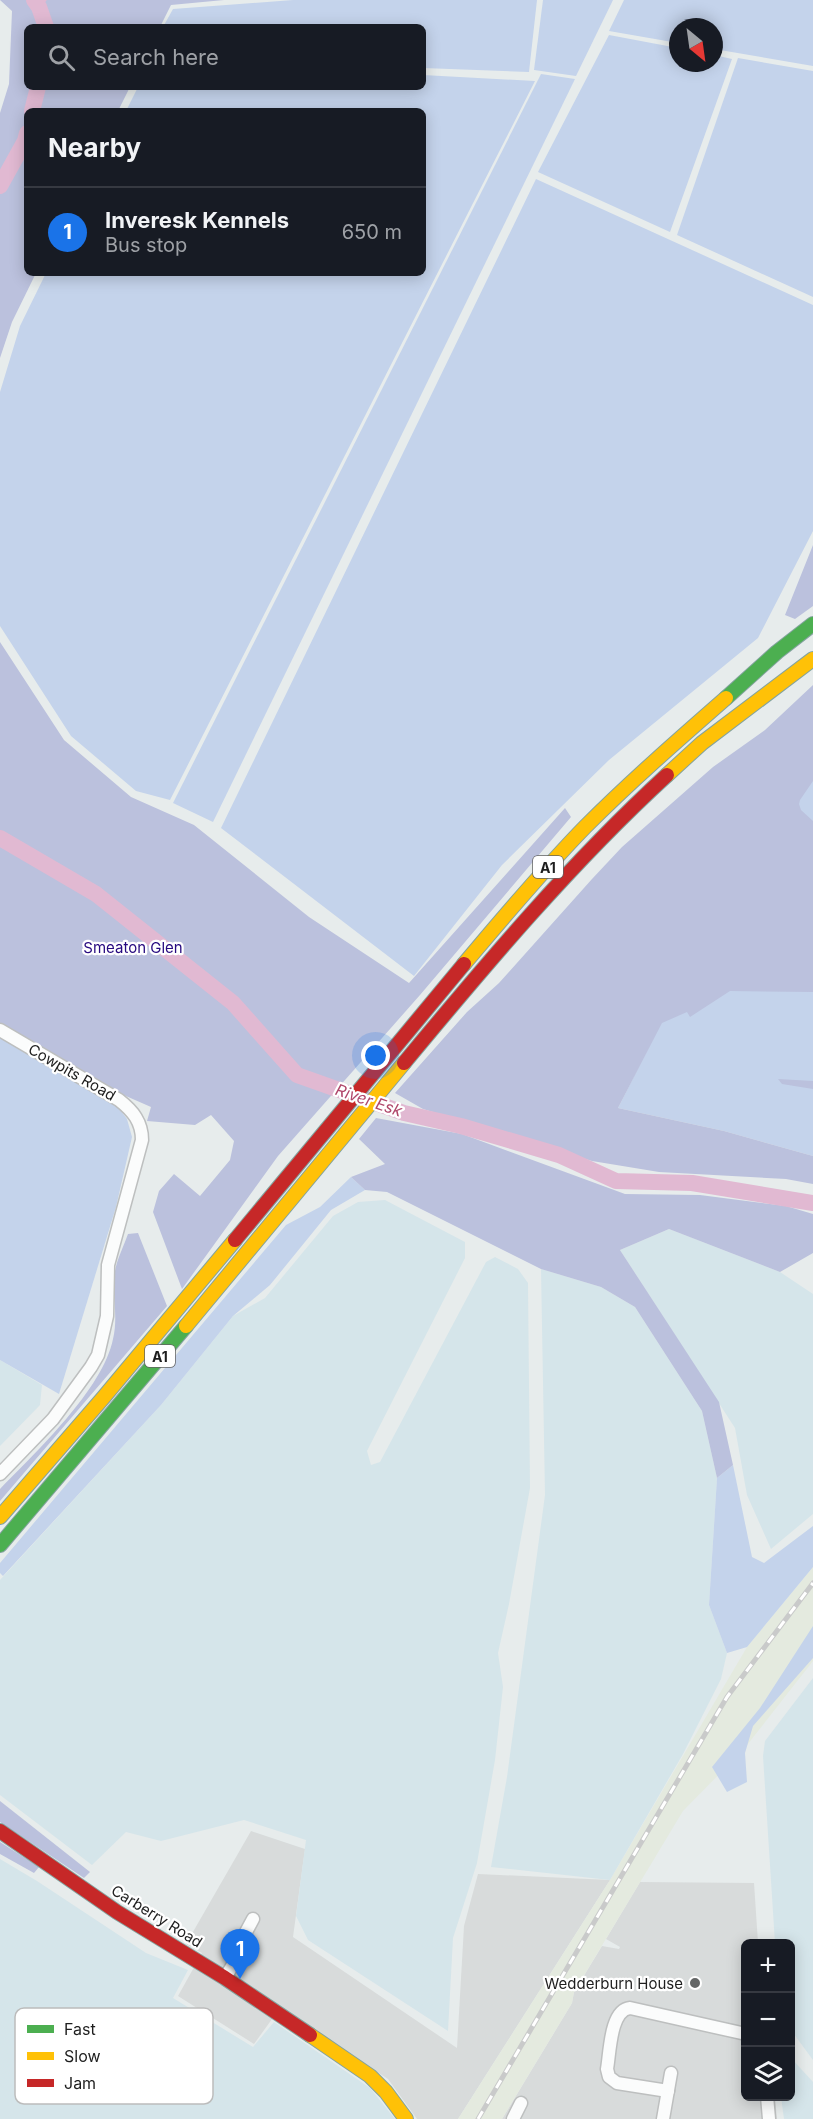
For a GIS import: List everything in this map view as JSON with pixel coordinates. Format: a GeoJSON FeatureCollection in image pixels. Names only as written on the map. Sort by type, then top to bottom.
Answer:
{"type":"FeatureCollection","features":[{"type":"Feature","properties":{"kind":"main road","name":"A1"},"geometry":{"type":"LineString","coordinates":[[0,1517],[103,1398],[506,914],[584,828],[638,776],[777,652],[813,624]]}},
{"type":"Feature","properties":{"kind":"main road","name":"A1"},"geometry":{"type":"LineString","coordinates":[[704,718],[813,637]]}},
{"type":"Feature","properties":{"kind":"main road","name":"A1"},"geometry":{"type":"LineString","coordinates":[[0,1545],[319,1167],[416,1048],[554,888],[618,820],[678,765],[750,705],[813,659]]}},
{"type":"Feature","properties":{"kind":"main road","name":"A1"},"geometry":{"type":"LineString","coordinates":[[678,765],[813,673]]}},
{"type":"Feature","properties":{"kind":"main road","name":"Carberry Road"},"geometry":{"type":"LineString","coordinates":[[0,1832],[117,1912],[225,1978],[370,2076],[406,2119]]}},
{"type":"Feature","properties":{"kind":"street","name":"Cowpits Road"},"geometry":{"type":"LineString","coordinates":[[0,1030],[119,1100],[130,1109],[142,1130],[142,1140],[108,1265],[107,1316],[98,1355],[53,1419],[0,1474]]}},
{"type":"Feature","properties":{"kind":"street"},"geometry":{"type":"LineString","coordinates":[[225,1978],[238,1956],[246,1932],[254,1919]]}},
{"type":"Feature","properties":{"kind":"street"},"geometry":{"type":"LineString","coordinates":[[668,2091],[617,2083],[609,2077],[607,2069],[615,2019],[622,2010],[630,2008],[741,2033]]}},
{"type":"Feature","properties":{"kind":"street"},"geometry":{"type":"LineString","coordinates":[[663,2119],[671,2073]]}},
{"type":"Feature","properties":{"kind":"street"},"geometry":{"type":"LineString","coordinates":[[767,2101],[768,2119]]}},
{"type":"Feature","properties":{"kind":"street"},"geometry":{"type":"LineString","coordinates":[[513,2119],[521,2103]]}},
{"type":"Feature","properties":{"kind":"shaded area"},"geometry":{"type":"Polygon","coordinates":[[[293,0],[537,0],[529,72],[426,68],[426,24],[165,24],[173,9],[293,0]]]}},
{"type":"Feature","properties":{"kind":"shaded area"},"geometry":{"type":"Polygon","coordinates":[[[543,0],[613,0],[576,76],[534,70],[543,0]]]}},
{"type":"Feature","properties":{"kind":"shaded area"},"geometry":{"type":"Polygon","coordinates":[[[624,0],[813,0],[813,66],[723,51],[723,18],[669,18],[669,41],[609,31],[624,0]]]}},
{"type":"Feature","properties":{"kind":"shaded area"},"geometry":{"type":"Polygon","coordinates":[[[609,35],[669,46],[669,72],[723,72],[723,57],[732,59],[670,232],[538,172],[609,35]]]}},
{"type":"Feature","properties":{"kind":"shaded area"},"geometry":{"type":"Polygon","coordinates":[[[738,58],[813,71],[813,297],[677,235],[738,58]]]}},
{"type":"Feature","properties":{"kind":"shaded area"},"geometry":{"type":"Polygon","coordinates":[[[541,74],[575,79],[213,822],[173,803],[541,74]]]}},
{"type":"Feature","properties":{"kind":"shaded area"},"geometry":{"type":"Polygon","coordinates":[[[426,75],[535,81],[170,800],[136,791],[71,736],[0,626],[0,392],[20,326],[45,276],[426,276],[426,108],[128,108],[136,90],[426,90],[426,75]]]}},
{"type":"Feature","properties":{"kind":"shaded area"},"geometry":{"type":"Polygon","coordinates":[[[536,179],[813,305],[813,531],[758,638],[609,760],[502,865],[414,976],[221,828],[536,179]]]}},
{"type":"Feature","properties":{"kind":"shaded area"},"geometry":{"type":"Polygon","coordinates":[[[813,723],[813,1156],[724,1131],[618,1108],[813,723]]]}},
{"type":"Feature","properties":{"kind":"shaded area"},"geometry":{"type":"Polygon","coordinates":[[[0,1036],[115,1103],[127,1119],[132,1137],[116,1207],[59,1394],[0,1360],[0,1036]]]}},
{"type":"Feature","properties":{"kind":"shaded area"},"geometry":{"type":"Polygon","coordinates":[[[351,1177],[365,1190],[331,1210],[270,1285],[233,1316],[161,1405],[3,1576],[0,1573],[0,1563],[286,1225],[320,1207],[351,1177]]]}},
{"type":"Feature","properties":{"kind":"shaded area"},"geometry":{"type":"Polygon","coordinates":[[[385,1200],[465,1242],[465,1258],[367,1451],[371,1465],[380,1462],[486,1262],[495,1257],[518,1269],[528,1283],[530,1488],[498,1653],[503,1687],[495,1760],[477,1863],[453,1938],[448,2031],[308,1940],[296,1916],[306,1840],[244,1820],[161,1841],[126,1832],[92,1865],[0,1795],[0,1580],[161,1405],[233,1316],[265,1298],[333,1216],[358,1202],[385,1200]]]}},
{"type":"Feature","properties":{"kind":"shaded area"},"geometry":{"type":"Polygon","coordinates":[[[669,1229],[780,1272],[813,1294],[813,1514],[771,1549],[747,1495],[735,1428],[620,1250],[669,1229]]]}},
{"type":"Feature","properties":{"kind":"shaded area"},"geometry":{"type":"Polygon","coordinates":[[[541,1269],[601,1287],[635,1307],[702,1411],[717,1478],[709,1605],[727,1653],[721,1679],[683,1754],[610,1880],[491,1867],[507,1777],[545,1495],[541,1269]]]}},
{"type":"Feature","properties":{"kind":"shaded area"},"geometry":{"type":"Polygon","coordinates":[[[0,1360],[42,1385],[40,1405],[0,1446],[0,1360]]]}},
{"type":"Feature","properties":{"kind":"shaded area"},"geometry":{"type":"Polygon","coordinates":[[[733,1465],[752,1557],[764,1563],[813,1526],[813,1567],[747,1647],[727,1653],[709,1605],[717,1478],[733,1465]]]}},
{"type":"Feature","properties":{"kind":"shaded area"},"geometry":{"type":"Polygon","coordinates":[[[813,1567],[813,1661],[744,1749],[683,1811],[574,1992],[572,2003],[502,2119],[458,2119],[610,1880],[747,1647],[813,1567]]]}},
{"type":"Feature","properties":{"kind":"shaded area"},"geometry":{"type":"Polygon","coordinates":[[[813,1626],[813,1658],[753,1726],[745,1753],[747,1782],[727,1792],[712,1767],[760,1708],[813,1626]]]}},
{"type":"Feature","properties":{"kind":"shaded area"},"geometry":{"type":"Polygon","coordinates":[[[813,1678],[813,2060],[795,2035],[795,1939],[775,1939],[763,1756],[765,1741],[813,1678]]]}},
{"type":"Feature","properties":{"kind":"shaded area"},"geometry":{"type":"Polygon","coordinates":[[[251,1831],[305,1849],[293,1937],[457,2048],[464,1926],[478,1874],[610,1880],[458,2119],[417,2119],[388,2079],[280,2008],[254,2044],[213,2018],[213,2008],[197,2008],[178,1996],[202,1953],[186,1944],[251,1831]]]}},
{"type":"Feature","properties":{"kind":"shaded area"},"geometry":{"type":"Polygon","coordinates":[[[0,1859],[146,1953],[188,1970],[173,1998],[189,2008],[15,2008],[15,2104],[213,2104],[213,2022],[253,2047],[274,2022],[370,2088],[395,2119],[0,2119],[0,1859]]]}},
{"type":"Feature","properties":{"kind":"shaded area"},"geometry":{"type":"Polygon","coordinates":[[[640,1882],[754,1883],[758,1939],[741,1939],[741,2101],[775,2101],[777,2119],[502,2119],[572,2003],[574,1992],[602,1946],[619,1949],[620,1947],[606,1939],[640,1882]]]}},
{"type":"Feature","properties":{"kind":"shaded area"},"geometry":{"type":"Polygon","coordinates":[[[795,2062],[813,2082],[813,2119],[784,2119],[782,2101],[795,2101],[795,2062]]]}},
{"type":"Feature","properties":{"kind":"green space"},"geometry":{"type":"Polygon","coordinates":[[[0,0],[224,0],[171,5],[162,24],[24,24],[24,90],[128,90],[120,108],[24,108],[24,276],[35,276],[12,322],[0,358],[0,113],[9,84],[12,11],[0,0]]]}},
{"type":"Feature","properties":{"kind":"green space"},"geometry":{"type":"Polygon","coordinates":[[[813,545],[813,606],[795,619],[785,615],[813,545]]]}},
{"type":"Feature","properties":{"kind":"green space","name":"Smeaton Glen"},"geometry":{"type":"Polygon","coordinates":[[[0,642],[64,740],[131,797],[194,825],[309,917],[409,983],[565,808],[571,817],[420,995],[278,1156],[182,1289],[153,1212],[159,1191],[174,1174],[200,1196],[230,1160],[234,1141],[211,1115],[195,1125],[147,1121],[151,1107],[119,1093],[0,1023],[0,642]]]}},
{"type":"Feature","properties":{"kind":"green space"},"geometry":{"type":"Polygon","coordinates":[[[813,685],[813,781],[799,804],[801,810],[813,821],[813,992],[730,991],[690,1017],[687,1012],[662,1023],[618,1108],[724,1131],[813,1156],[813,1184],[786,1179],[659,1172],[592,1161],[423,1109],[395,1093],[467,1012],[499,983],[622,847],[713,767],[765,730],[813,685]]]}},
{"type":"Feature","properties":{"kind":"green space"},"geometry":{"type":"Polygon","coordinates":[[[778,1079],[813,1081],[813,1089],[782,1084],[778,1079]]]}},
{"type":"Feature","properties":{"kind":"green space"},"geometry":{"type":"Polygon","coordinates":[[[376,1118],[462,1134],[625,1194],[700,1195],[786,1206],[813,1214],[813,1253],[780,1272],[669,1229],[620,1250],[719,1402],[733,1465],[717,1478],[702,1411],[635,1307],[601,1287],[541,1269],[387,1192],[365,1190],[351,1177],[385,1164],[359,1139],[376,1118]]]}},
{"type":"Feature","properties":{"kind":"green space"},"geometry":{"type":"Polygon","coordinates":[[[138,1233],[167,1306],[0,1501],[0,1489],[66,1419],[82,1399],[107,1358],[114,1331],[116,1267],[128,1234],[138,1233]]]}},
{"type":"Feature","properties":{"kind":"green space"},"geometry":{"type":"Polygon","coordinates":[[[0,1801],[90,1872],[84,1878],[0,1822],[0,1801]]]}},
{"type":"Feature","properties":{"kind":"green space"},"geometry":{"type":"Polygon","coordinates":[[[0,1842],[39,1867],[34,1873],[0,1854],[0,1842]]]}},
{"type":"Feature","properties":{"kind":"waterway","name":"River Esk"},"geometry":{"type":"LineString","coordinates":[[34,0],[45,24]]}},
{"type":"Feature","properties":{"kind":"waterway"},"geometry":{"type":"LineString","coordinates":[[39,7],[45,0]]}},
{"type":"Feature","properties":{"kind":"waterway","name":"River Esk"},"geometry":{"type":"LineString","coordinates":[[33,108],[37,90]]}},
{"type":"Feature","properties":{"kind":"waterway","name":"River Esk"},"geometry":{"type":"LineString","coordinates":[[0,186],[24,143]]}},
{"type":"Feature","properties":{"kind":"waterway","name":"River Esk"},"geometry":{"type":"LineString","coordinates":[[0,838],[96,894],[233,1003],[297,1075],[404,1113],[461,1126],[559,1155],[616,1181],[692,1183],[813,1203]]}},
{"type":"Feature","properties":{"kind":"railway"},"geometry":{"type":"LineString","coordinates":[[478,2119],[727,1697],[813,1583]]}},
{"type":"Feature","properties":{"kind":"traffic: fast"},"geometry":{"type":"LineString","coordinates":[[726,698],[777,652],[813,624]]}},
{"type":"Feature","properties":{"kind":"traffic: fast"},"geometry":{"type":"LineString","coordinates":[[0,1545],[186,1326]]}},
{"type":"Feature","properties":{"kind":"traffic: slow"},"geometry":{"type":"LineString","coordinates":[[667,775],[702,743],[813,659]]}},
{"type":"Feature","properties":{"kind":"traffic: slow"},"geometry":{"type":"LineString","coordinates":[[464,964],[585,827],[726,698]]}},
{"type":"Feature","properties":{"kind":"traffic: slow"},"geometry":{"type":"LineString","coordinates":[[186,1326],[404,1063]]}},
{"type":"Feature","properties":{"kind":"traffic: slow"},"geometry":{"type":"LineString","coordinates":[[0,1517],[235,1240]]}},
{"type":"Feature","properties":{"kind":"traffic: slow"},"geometry":{"type":"LineString","coordinates":[[310,2035],[370,2076],[386,2092],[406,2119]]}},
{"type":"Feature","properties":{"kind":"traffic: jam"},"geometry":{"type":"LineString","coordinates":[[404,1063],[563,878],[667,775]]}},
{"type":"Feature","properties":{"kind":"traffic: jam"},"geometry":{"type":"LineString","coordinates":[[235,1240],[464,964]]}},
{"type":"Feature","properties":{"kind":"traffic: jam"},"geometry":{"type":"LineString","coordinates":[[0,1831],[117,1912],[225,1978],[310,2035]]}},
{"type":"Feature","properties":{"kind":"place","name":"Inveresk Kennels"},"geometry":{"type":"Point","coordinates":[240,1979]}},
{"type":"Feature","properties":{"kind":"place","name":"Wedderburn House"},"geometry":{"type":"Point","coordinates":[695,1983]}}]}
